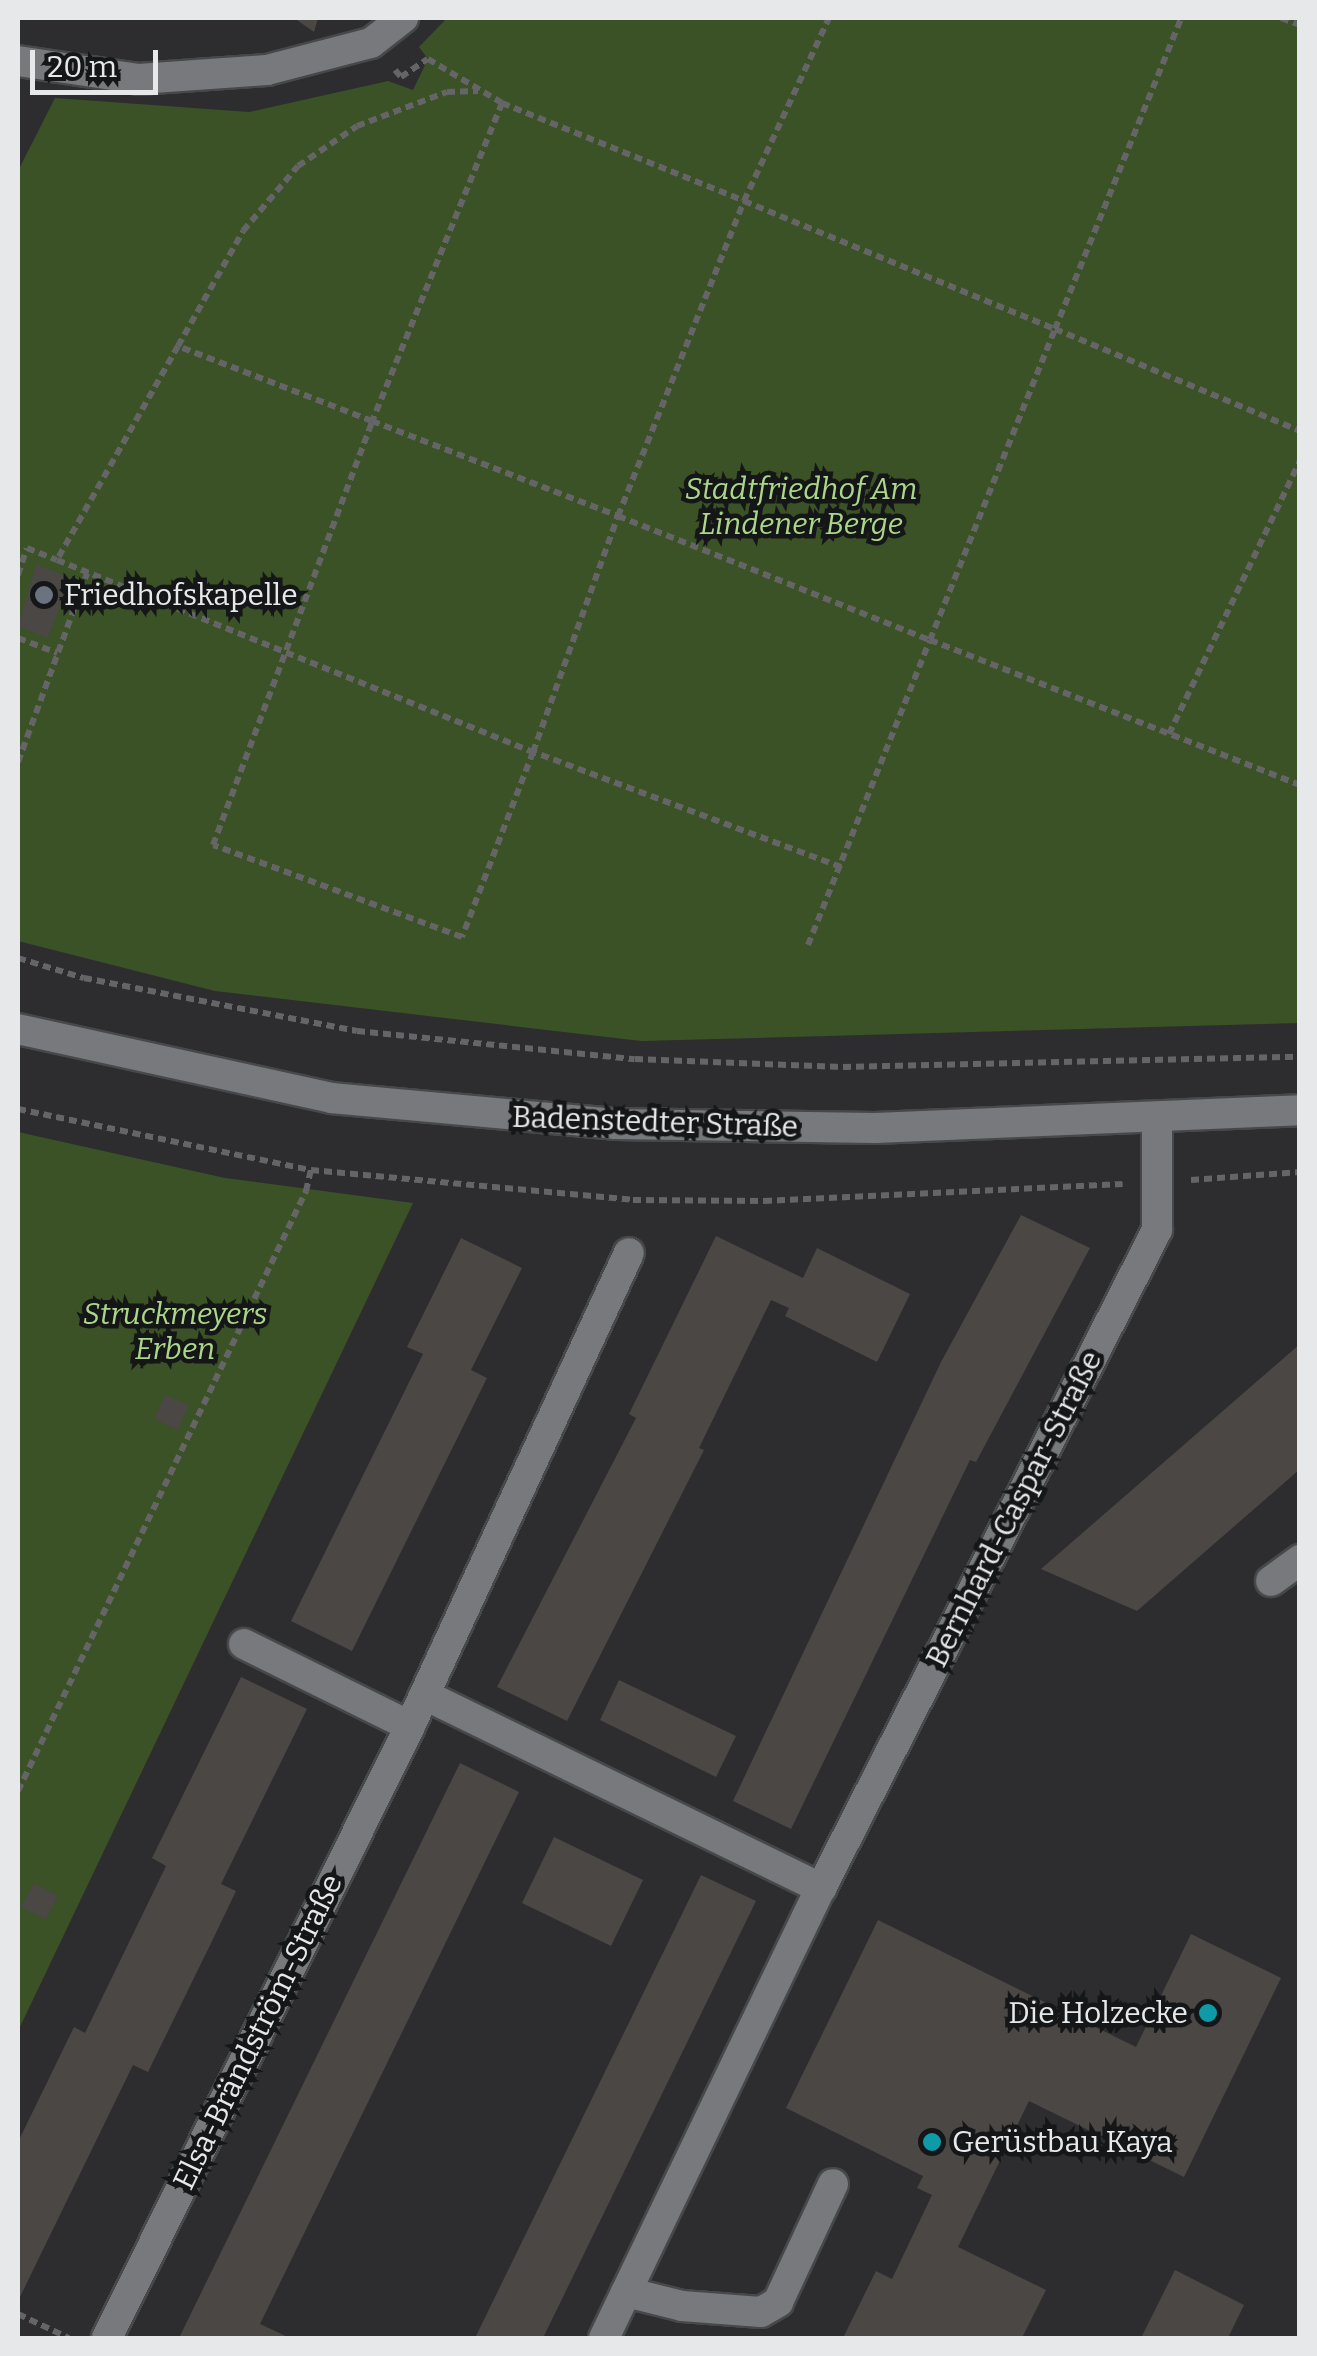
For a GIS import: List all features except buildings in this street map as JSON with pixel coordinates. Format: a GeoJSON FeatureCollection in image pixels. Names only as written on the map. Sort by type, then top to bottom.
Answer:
{"type":"FeatureCollection","features":[{"type":"Feature","properties":{"kind":"street"},"geometry":{"type":"LineString","coordinates":[[18,61],[139,79],[220,76],[325,59],[371,43],[403,18]]}},
{"type":"Feature","properties":{"kind":"street","name":"Badenstedter Straße"},"geometry":{"type":"LineString","coordinates":[[18,1029],[331,1098],[502,1116],[746,1128],[1157,1118],[1300,1110]]}},
{"type":"Feature","properties":{"kind":"street","name":"Bernhard-Caspar-Straße"},"geometry":{"type":"LineString","coordinates":[[604,2338],[821,1888],[1157,1230],[1162,1183],[1157,1118]]}},
{"type":"Feature","properties":{"kind":"street","name":"Elsa-Brändström-Straße"},"geometry":{"type":"LineString","coordinates":[[107,2338],[410,1726],[630,1254]]}},
{"type":"Feature","properties":{"kind":"street"},"geometry":{"type":"LineString","coordinates":[[1271,1580],[1300,1560]]}},
{"type":"Feature","properties":{"kind":"street"},"geometry":{"type":"LineString","coordinates":[[244,1644],[410,1726]]}},
{"type":"Feature","properties":{"kind":"street"},"geometry":{"type":"LineString","coordinates":[[424,1695],[821,1888]]}},
{"type":"Feature","properties":{"kind":"street"},"geometry":{"type":"LineString","coordinates":[[626,2292],[682,2306],[761,2312],[778,2302],[834,2184]]}},
{"type":"Feature","properties":{"kind":"path"},"geometry":{"type":"LineString","coordinates":[[502,103],[372,421],[212,845],[462,937],[618,516],[744,200],[829,18]]}},
{"type":"Feature","properties":{"kind":"path"},"geometry":{"type":"LineString","coordinates":[[808,945],[1181,18]]}},
{"type":"Feature","properties":{"kind":"path"},"geometry":{"type":"LineString","coordinates":[[1281,18],[1300,25]]}},
{"type":"Feature","properties":{"kind":"path"},"geometry":{"type":"LineString","coordinates":[[371,43],[401,76],[428,59],[502,103],[1300,431]]}},
{"type":"Feature","properties":{"kind":"path"},"geometry":{"type":"LineString","coordinates":[[57,560],[244,231],[298,166],[357,126],[447,92],[480,91]]}},
{"type":"Feature","properties":{"kind":"path"},"geometry":{"type":"LineString","coordinates":[[178,346],[1300,785]]}},
{"type":"Feature","properties":{"kind":"path"},"geometry":{"type":"LineString","coordinates":[[1169,734],[1300,461]]}},
{"type":"Feature","properties":{"kind":"path"},"geometry":{"type":"LineString","coordinates":[[18,575],[28,548],[532,752],[840,868]]}},
{"type":"Feature","properties":{"kind":"path"},"geometry":{"type":"LineString","coordinates":[[18,762],[87,573]]}},
{"type":"Feature","properties":{"kind":"path"},"geometry":{"type":"LineString","coordinates":[[18,638],[57,653]]}},
{"type":"Feature","properties":{"kind":"path"},"geometry":{"type":"LineString","coordinates":[[18,958],[84,978],[357,1031],[635,1059],[843,1068],[1300,1057]]}},
{"type":"Feature","properties":{"kind":"path"},"geometry":{"type":"LineString","coordinates":[[18,1109],[311,1170],[634,1200],[764,1201],[1162,1183],[1300,1172]]}},
{"type":"Feature","properties":{"kind":"path"},"geometry":{"type":"LineString","coordinates":[[18,1791],[306,1192],[311,1170]]}},
{"type":"Feature","properties":{"kind":"path"},"geometry":{"type":"LineString","coordinates":[[18,2314],[69,2338]]}},
{"type":"Feature","properties":{"kind":"green space","name":"Stadtfriedhof Am Lindener Berge"},"geometry":{"type":"Polygon","coordinates":[[[447,18],[1299,18],[1299,1023],[641,1041],[215,991],[18,941],[18,171],[55,98],[249,112],[388,81],[413,90],[428,59],[419,47],[447,18]]]}},
{"type":"Feature","properties":{"kind":"green space","name":"Struckmeyers Erben"},"geometry":{"type":"Polygon","coordinates":[[[18,1132],[225,1178],[413,1203],[18,2031],[18,1132]]]}},
{"type":"Feature","properties":{"kind":"place","name":"Friedhofskapelle"},"geometry":{"type":"Point","coordinates":[44,595]}},
{"type":"Feature","properties":{"kind":"place","name":"Die Holzecke"},"geometry":{"type":"Point","coordinates":[1208,2013]}},
{"type":"Feature","properties":{"kind":"place","name":"Gerüstbau Kaya"},"geometry":{"type":"Point","coordinates":[932,2142]}}]}
